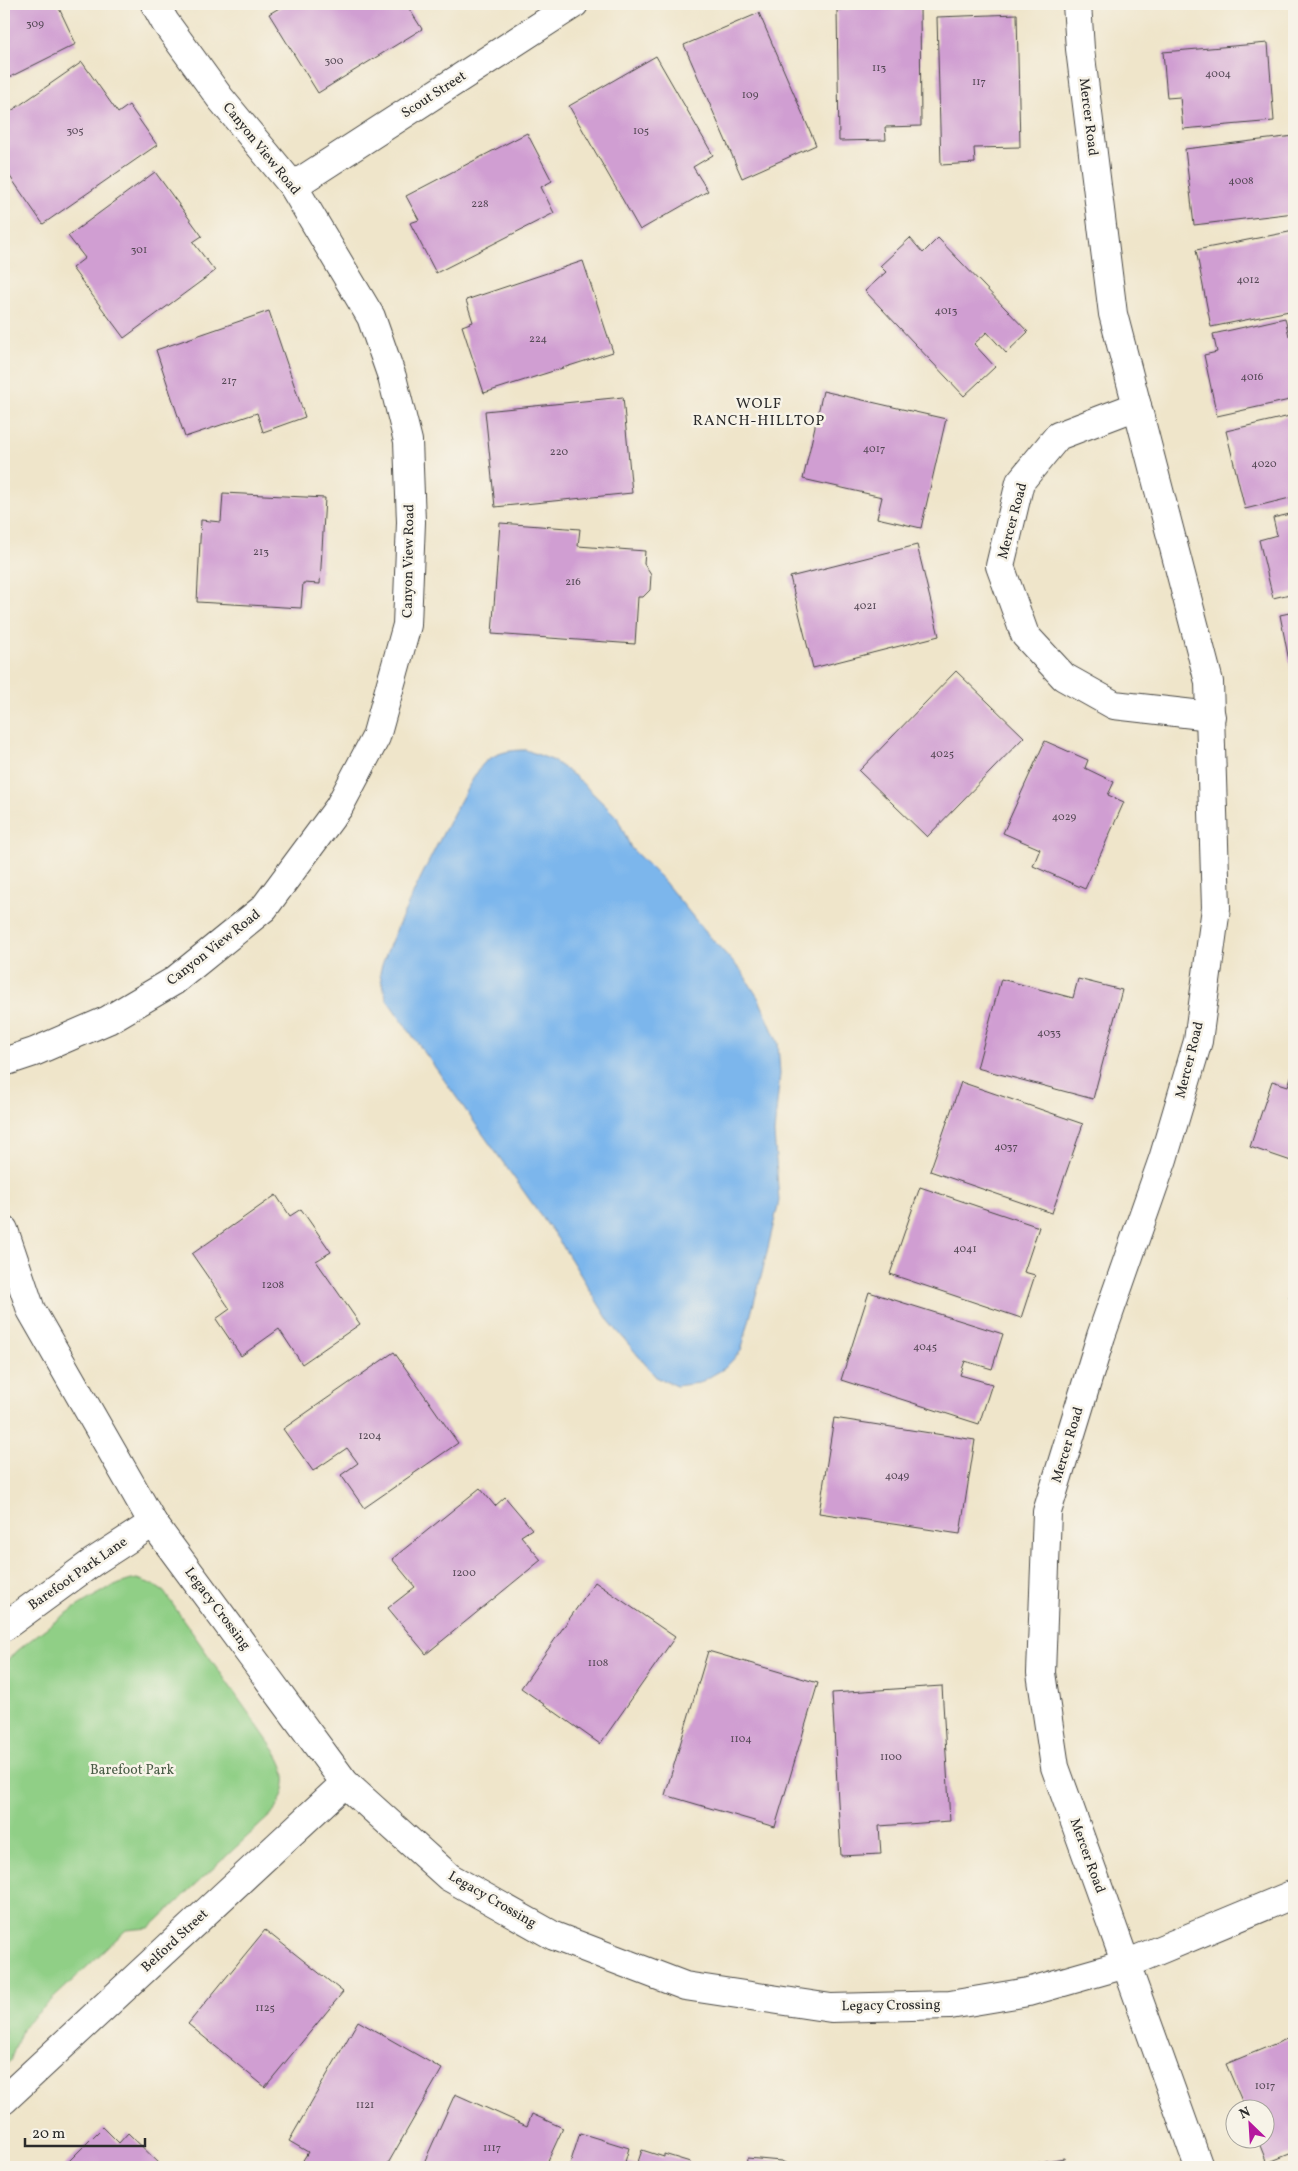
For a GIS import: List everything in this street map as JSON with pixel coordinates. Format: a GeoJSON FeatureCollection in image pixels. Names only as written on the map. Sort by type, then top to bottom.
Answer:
{"type":"FeatureCollection","features":[{"type":"Feature","properties":{"kind":"street","name":"Canyon View Road"},"geometry":{"type":"LineString","coordinates":[[4,1062],[34,1052],[108,1020],[149,996],[174,981],[264,908],[339,807],[376,737],[407,625],[411,522],[408,441],[392,377],[370,317],[293,186],[220,98],[155,4]]}},
{"type":"Feature","properties":{"kind":"street","name":"Scout Street"},"geometry":{"type":"LineString","coordinates":[[293,186],[574,4]]}},
{"type":"Feature","properties":{"kind":"street","name":"Mercer Road"},"geometry":{"type":"LineString","coordinates":[[1077,4],[1080,49],[1113,314],[1209,682],[1216,908],[1198,1041],[1163,1159],[1101,1336],[1047,1512],[1041,1673],[1055,1767],[1199,2167]]}},
{"type":"Feature","properties":{"kind":"street","name":"Mercer Road"},"geometry":{"type":"LineString","coordinates":[[1137,406],[1058,436],[1020,482],[1000,566],[1026,635],[1064,677],[1114,705],[1211,716]]}},
{"type":"Feature","properties":{"kind":"street","name":"Legacy Crossing"},"geometry":{"type":"LineString","coordinates":[[4,1230],[31,1310],[153,1522],[345,1783],[449,1877],[554,1936],[686,1986],[831,2008],[950,2004],[1028,1992],[1126,1964],[1294,1894]]}},
{"type":"Feature","properties":{"kind":"street","name":"Barefoot Park Lane"},"geometry":{"type":"LineString","coordinates":[[4,1627],[93,1562],[153,1522]]}},
{"type":"Feature","properties":{"kind":"street","name":"Belford Street"},"geometry":{"type":"LineString","coordinates":[[4,2100],[345,1783]]}},
{"type":"Feature","properties":{"kind":"green space","name":"Barefoot Park"},"geometry":{"type":"Polygon","coordinates":[[[137,1579],[152,1584],[164,1592],[280,1759],[285,1773],[285,1786],[276,1810],[149,1928],[126,1930],[23,2027],[10,2061],[4,2066],[4,1663],[48,1626],[86,1601],[122,1583],[137,1579]]]}},
{"type":"Feature","properties":{"kind":"water"},"geometry":{"type":"Polygon","coordinates":[[[526,750],[552,760],[576,777],[617,817],[631,848],[663,880],[703,929],[742,972],[759,999],[778,1043],[780,1074],[774,1133],[779,1201],[741,1351],[725,1368],[699,1383],[676,1386],[656,1377],[609,1321],[562,1245],[387,1000],[382,984],[380,974],[394,935],[444,831],[475,776],[484,763],[494,756],[509,751],[526,750]]]}},
{"type":"Feature","properties":{"kind":"building"},"geometry":{"type":"Polygon","coordinates":[[[4,4],[57,4],[76,44],[4,80],[4,4]]]}},
{"type":"Feature","properties":{"kind":"building"},"geometry":{"type":"Polygon","coordinates":[[[286,4],[406,4],[422,29],[318,93],[269,14],[286,4]]]}},
{"type":"Feature","properties":{"kind":"building"},"geometry":{"type":"Polygon","coordinates":[[[850,4],[920,4],[921,126],[885,127],[886,140],[839,141],[837,10],[850,9],[850,4]]]}},
{"type":"Feature","properties":{"kind":"building"},"geometry":{"type":"Polygon","coordinates":[[[759,13],[816,145],[742,178],[684,45],[759,13]]]}},
{"type":"Feature","properties":{"kind":"building"},"geometry":{"type":"Polygon","coordinates":[[[1017,14],[1020,147],[974,148],[975,163],[941,165],[937,17],[1017,14]]]}},
{"type":"Feature","properties":{"kind":"building"},"geometry":{"type":"Polygon","coordinates":[[[1268,43],[1274,121],[1183,129],[1180,97],[1167,98],[1163,52],[1268,43]]]}},
{"type":"Feature","properties":{"kind":"building"},"geometry":{"type":"Polygon","coordinates":[[[656,56],[713,155],[693,167],[708,191],[640,230],[569,106],[656,56]]]}},
{"type":"Feature","properties":{"kind":"building"},"geometry":{"type":"Polygon","coordinates":[[[82,62],[118,113],[129,105],[157,145],[43,224],[4,168],[4,116],[82,62]]]}},
{"type":"Feature","properties":{"kind":"building"},"geometry":{"type":"Polygon","coordinates":[[[527,133],[552,181],[541,187],[554,213],[436,273],[410,223],[419,220],[406,196],[527,133]]]}},
{"type":"Feature","properties":{"kind":"building"},"geometry":{"type":"Polygon","coordinates":[[[1294,136],[1294,213],[1194,225],[1185,149],[1294,136]]]}},
{"type":"Feature","properties":{"kind":"building"},"geometry":{"type":"Polygon","coordinates":[[[155,172],[202,236],[193,242],[215,271],[124,338],[72,268],[85,258],[68,236],[155,172]]]}},
{"type":"Feature","properties":{"kind":"building"},"geometry":{"type":"Polygon","coordinates":[[[1294,231],[1294,310],[1211,327],[1196,250],[1294,231]]]}},
{"type":"Feature","properties":{"kind":"building"},"geometry":{"type":"Polygon","coordinates":[[[910,238],[923,253],[938,238],[1028,332],[1006,353],[987,332],[974,344],[995,367],[964,396],[865,291],[886,272],[880,266],[910,238]]]}},
{"type":"Feature","properties":{"kind":"building"},"geometry":{"type":"Polygon","coordinates":[[[583,261],[613,352],[484,393],[462,326],[473,322],[466,300],[583,261]]]}},
{"type":"Feature","properties":{"kind":"building"},"geometry":{"type":"Polygon","coordinates":[[[269,311],[305,417],[263,432],[257,413],[185,437],[156,350],[269,311]]]}},
{"type":"Feature","properties":{"kind":"building"},"geometry":{"type":"Polygon","coordinates":[[[1285,318],[1289,336],[1294,334],[1294,399],[1217,416],[1204,355],[1217,352],[1213,334],[1285,318]]]}},
{"type":"Feature","properties":{"kind":"building"},"geometry":{"type":"Polygon","coordinates":[[[823,391],[946,419],[921,528],[877,518],[882,497],[803,479],[823,391]]]}},
{"type":"Feature","properties":{"kind":"building"},"geometry":{"type":"Polygon","coordinates":[[[623,397],[632,493],[495,507],[485,411],[623,397]]]}},
{"type":"Feature","properties":{"kind":"building"},"geometry":{"type":"Polygon","coordinates":[[[1294,415],[1294,497],[1245,509],[1226,431],[1294,415]]]}},
{"type":"Feature","properties":{"kind":"building"},"geometry":{"type":"Polygon","coordinates":[[[223,493],[325,498],[320,584],[303,583],[301,608],[197,602],[201,520],[221,522],[223,493]]]}},
{"type":"Feature","properties":{"kind":"building"},"geometry":{"type":"Polygon","coordinates":[[[1294,513],[1294,593],[1273,598],[1259,540],[1277,535],[1273,518],[1294,513]]]}},
{"type":"Feature","properties":{"kind":"building"},"geometry":{"type":"Polygon","coordinates":[[[500,523],[580,529],[578,546],[645,551],[644,564],[651,575],[650,590],[643,597],[638,597],[635,644],[492,634],[500,523]]]}},
{"type":"Feature","properties":{"kind":"building"},"geometry":{"type":"Polygon","coordinates":[[[917,545],[939,636],[813,668],[790,577],[917,545]]]}},
{"type":"Feature","properties":{"kind":"building"},"geometry":{"type":"Polygon","coordinates":[[[1294,612],[1294,681],[1293,681],[1280,615],[1294,612]]]}},
{"type":"Feature","properties":{"kind":"building"},"geometry":{"type":"Polygon","coordinates":[[[956,671],[1024,737],[927,837],[859,771],[956,671]]]}},
{"type":"Feature","properties":{"kind":"building"},"geometry":{"type":"Polygon","coordinates":[[[1045,741],[1088,760],[1085,768],[1114,782],[1108,795],[1124,802],[1085,889],[1033,866],[1040,849],[1003,833],[1045,741]]]}},
{"type":"Feature","properties":{"kind":"building"},"geometry":{"type":"Polygon","coordinates":[[[1001,979],[1073,998],[1078,979],[1122,990],[1093,1099],[977,1068],[1001,979]]]}},
{"type":"Feature","properties":{"kind":"building"},"geometry":{"type":"Polygon","coordinates":[[[1294,1068],[1294,1162],[1250,1147],[1272,1081],[1288,1086],[1294,1068]]]}},
{"type":"Feature","properties":{"kind":"building"},"geometry":{"type":"Polygon","coordinates":[[[961,1082],[1083,1124],[1052,1213],[930,1171],[961,1082]]]}},
{"type":"Feature","properties":{"kind":"building"},"geometry":{"type":"Polygon","coordinates":[[[920,1187],[1039,1227],[1024,1272],[1035,1275],[1021,1318],[890,1274],[920,1187]]]}},
{"type":"Feature","properties":{"kind":"building"},"geometry":{"type":"Polygon","coordinates":[[[276,1195],[290,1216],[301,1209],[331,1252],[316,1261],[360,1324],[302,1364],[279,1329],[241,1356],[216,1319],[230,1309],[192,1254],[276,1195]]]}},
{"type":"Feature","properties":{"kind":"building"},"geometry":{"type":"Polygon","coordinates":[[[1294,1282],[1294,1298],[1289,1297],[1294,1282]]]}},
{"type":"Feature","properties":{"kind":"building"},"geometry":{"type":"Polygon","coordinates":[[[869,1292],[1003,1334],[992,1369],[965,1361],[960,1375],[992,1384],[979,1424],[841,1380],[869,1292]]]}},
{"type":"Feature","properties":{"kind":"building"},"geometry":{"type":"Polygon","coordinates":[[[394,1352],[458,1443],[364,1508],[341,1475],[358,1463],[347,1448],[313,1471],[283,1429],[394,1352]]]}},
{"type":"Feature","properties":{"kind":"building"},"geometry":{"type":"Polygon","coordinates":[[[834,1418],[975,1440],[960,1534],[819,1513],[834,1418]]]}},
{"type":"Feature","properties":{"kind":"building"},"geometry":{"type":"Polygon","coordinates":[[[480,1488],[495,1506],[505,1497],[532,1529],[521,1536],[541,1560],[426,1654],[388,1608],[415,1587],[392,1559],[480,1488]]]}},
{"type":"Feature","properties":{"kind":"building"},"geometry":{"type":"Polygon","coordinates":[[[595,1582],[675,1637],[600,1744],[521,1688],[595,1582]]]}},
{"type":"Feature","properties":{"kind":"building"},"geometry":{"type":"Polygon","coordinates":[[[708,1651],[818,1683],[775,1827],[665,1795],[708,1651]]]}},
{"type":"Feature","properties":{"kind":"building"},"geometry":{"type":"Polygon","coordinates":[[[942,1686],[950,1821],[879,1826],[881,1854],[841,1856],[832,1693],[942,1686]]]}},
{"type":"Feature","properties":{"kind":"building"},"geometry":{"type":"Polygon","coordinates":[[[265,1930],[343,1992],[265,2087],[188,2024],[265,1930]]]}},
{"type":"Feature","properties":{"kind":"building"},"geometry":{"type":"Polygon","coordinates":[[[358,2021],[442,2069],[386,2167],[299,2167],[308,2152],[289,2141],[358,2021]]]}},
{"type":"Feature","properties":{"kind":"building"},"geometry":{"type":"Polygon","coordinates":[[[1294,2036],[1294,2157],[1292,2153],[1267,2163],[1261,2148],[1276,2148],[1276,2098],[1241,2098],[1226,2064],[1294,2036]]]}},
{"type":"Feature","properties":{"kind":"building"},"geometry":{"type":"Polygon","coordinates":[[[455,2094],[527,2126],[532,2114],[563,2128],[545,2167],[422,2167],[455,2094]]]}},
{"type":"Feature","properties":{"kind":"building"},"geometry":{"type":"Polygon","coordinates":[[[103,2127],[119,2143],[128,2133],[163,2167],[63,2167],[103,2127]]]}},
{"type":"Feature","properties":{"kind":"building"},"geometry":{"type":"Polygon","coordinates":[[[580,2133],[629,2148],[625,2162],[637,2165],[642,2150],[690,2162],[689,2167],[569,2167],[580,2133]]]}},
{"type":"Feature","properties":{"kind":"building"},"geometry":{"type":"Polygon","coordinates":[[[747,2158],[781,2161],[794,2167],[746,2167],[747,2158]]]}},
{"type":"Feature","properties":{"kind":"building"},"geometry":{"type":"Polygon","coordinates":[[[1064,2158],[1066,2167],[1018,2167],[1018,2166],[1064,2158]]]}},
{"type":"Feature","properties":{"kind":"district","name":"WOLF RANCH-HILLTOP"},"geometry":{"type":"Point","coordinates":[759,412]}}]}
